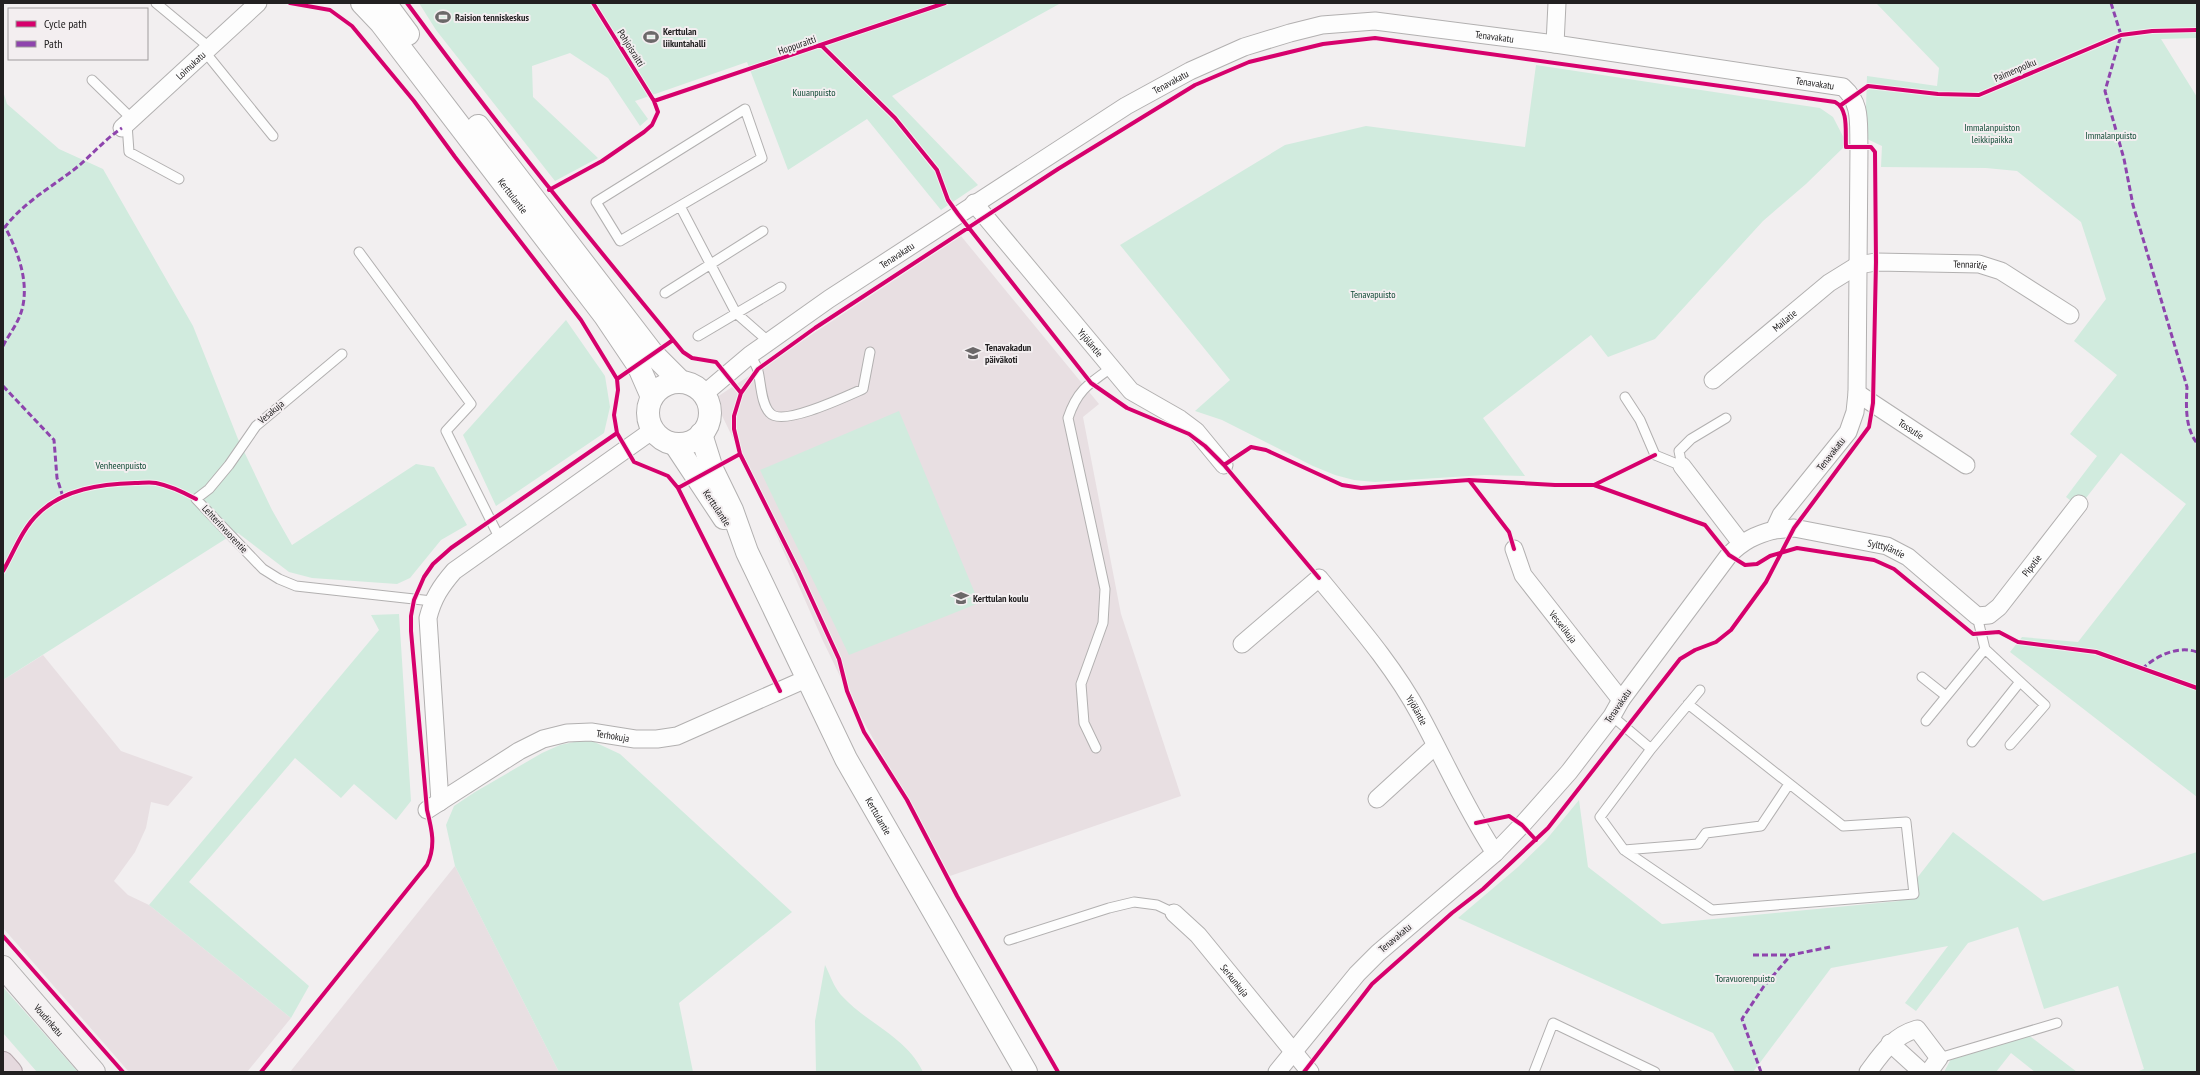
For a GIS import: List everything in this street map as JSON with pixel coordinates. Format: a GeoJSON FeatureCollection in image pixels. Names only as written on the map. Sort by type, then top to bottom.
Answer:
{"type":"FeatureCollection","features":[{"type":"Feature","properties":{"kind":"highway"},"geometry":{"type":"LineString","coordinates":[[3,1063],[11,1072]]}},
{"type":"Feature","properties":{"kind":"main road","name":"Voudinkatu"},"geometry":{"type":"LineString","coordinates":[[3,967],[94,1072]]}},
{"type":"Feature","properties":{"kind":"street","name":"Loimukatu"},"geometry":{"type":"LineString","coordinates":[[127,124],[258,3]]}},
{"type":"Feature","properties":{"kind":"street","name":"Kerttulantie"},"geometry":{"type":"LineString","coordinates":[[362,3],[381,23],[605,316],[638,365],[652,397]]}},
{"type":"Feature","properties":{"kind":"street","name":"Kerttulantie"},"geometry":{"type":"LineString","coordinates":[[384,3],[649,348],[681,382]]}},
{"type":"Feature","properties":{"kind":"street"},"geometry":{"type":"LineString","coordinates":[[1555,44],[1557,3]]}},
{"type":"Feature","properties":{"kind":"street","name":"Tenavakatu"},"geometry":{"type":"LineString","coordinates":[[704,394],[768,341],[974,203],[1126,106],[1190,71],[1244,47],[1290,32],[1322,25],[1375,21],[1555,44],[1843,86],[1853,96],[1858,114],[1858,392],[1855,412],[1848,432],[1781,515],[1774,530],[1758,534],[1741,543],[1728,555],[1620,700],[1612,716],[1569,772],[1495,853],[1378,953],[1357,974],[1278,1072]]}},
{"type":"Feature","properties":{"kind":"street","name":"Yrjöläntie"},"geometry":{"type":"LineString","coordinates":[[974,203],[1111,368],[1132,391],[1180,419],[1196,431],[1224,465]]}},
{"type":"Feature","properties":{"kind":"street","name":"Tennaritie"},"geometry":{"type":"LineString","coordinates":[[1858,265],[1876,262],[1979,264],[2001,271],[2070,315]]}},
{"type":"Feature","properties":{"kind":"street","name":"Mailatie"},"geometry":{"type":"LineString","coordinates":[[1713,380],[1829,283],[1858,265]]}},
{"type":"Feature","properties":{"kind":"street"},"geometry":{"type":"LineString","coordinates":[[681,382],[698,388],[704,394],[708,401],[710,417],[701,434],[692,441],[675,444],[659,437],[653,430],[648,414],[652,397],[664,385],[681,382]]}},
{"type":"Feature","properties":{"kind":"street","name":"Tossutie"},"geometry":{"type":"LineString","coordinates":[[1858,392],[1966,465]]}},
{"type":"Feature","properties":{"kind":"street"},"geometry":{"type":"LineString","coordinates":[[432,601],[440,586],[454,571],[653,430]]}},
{"type":"Feature","properties":{"kind":"street","name":"Kerttulantie"},"geometry":{"type":"LineString","coordinates":[[701,434],[712,469],[732,510],[747,552],[806,679],[846,759],[1026,1072]]}},
{"type":"Feature","properties":{"kind":"street","name":"Kerttulantie"},"geometry":{"type":"LineString","coordinates":[[675,444],[747,552]]}},
{"type":"Feature","properties":{"kind":"street"},"geometry":{"type":"LineString","coordinates":[[1682,466],[1741,543]]}},
{"type":"Feature","properties":{"kind":"street","name":"Pipotie"},"geometry":{"type":"LineString","coordinates":[[1977,616],[1989,615],[1999,607],[2078,504]]}},
{"type":"Feature","properties":{"kind":"street","name":"Sylttyläntie"},"geometry":{"type":"LineString","coordinates":[[1774,530],[1794,528],[1887,546],[1908,557],[1977,616]]}},
{"type":"Feature","properties":{"kind":"street","name":"Vesselikuja"},"geometry":{"type":"LineString","coordinates":[[1514,550],[1523,575],[1620,700]]}},
{"type":"Feature","properties":{"kind":"street","name":"Yrjöläntie"},"geometry":{"type":"LineString","coordinates":[[1242,644],[1319,578],[1396,675],[1420,714],[1435,746],[1476,823],[1495,853]]}},
{"type":"Feature","properties":{"kind":"street","name":"Terhokuja"},"geometry":{"type":"LineString","coordinates":[[432,601],[428,618],[433,806],[519,751],[543,739],[567,733],[591,732],[635,739],[657,739],[678,736],[806,679]]}},
{"type":"Feature","properties":{"kind":"street"},"geometry":{"type":"LineString","coordinates":[[1377,799],[1435,746]]}},
{"type":"Feature","properties":{"kind":"street","name":"Serkunkuja"},"geometry":{"type":"LineString","coordinates":[[1174,913],[1198,935],[1310,1072]]}},
{"type":"Feature","properties":{"kind":"street"},"geometry":{"type":"LineString","coordinates":[[1868,1072],[1890,1043],[1904,1032],[1917,1029],[1939,1058],[1929,1072]]}},
{"type":"Feature","properties":{"kind":"street"},"geometry":{"type":"LineString","coordinates":[[1890,1043],[1922,1072]]}},
{"type":"Feature","properties":{"kind":"lane"},"geometry":{"type":"LineString","coordinates":[[156,3],[207,50],[273,136]]}},
{"type":"Feature","properties":{"kind":"lane"},"geometry":{"type":"LineString","coordinates":[[92,80],[127,124],[129,152],[179,179]]}},
{"type":"Feature","properties":{"kind":"lane"},"geometry":{"type":"LineString","coordinates":[[745,110],[762,158],[680,206],[620,241],[596,202],[745,110]]}},
{"type":"Feature","properties":{"kind":"lane"},"geometry":{"type":"LineString","coordinates":[[680,206],[736,313],[768,341]]}},
{"type":"Feature","properties":{"kind":"lane"},"geometry":{"type":"LineString","coordinates":[[665,293],[763,231]]}},
{"type":"Feature","properties":{"kind":"lane"},"geometry":{"type":"LineString","coordinates":[[359,252],[472,404],[446,432],[500,539]]}},
{"type":"Feature","properties":{"kind":"lane"},"geometry":{"type":"LineString","coordinates":[[698,336],[781,287]]}},
{"type":"Feature","properties":{"kind":"lane"},"geometry":{"type":"LineString","coordinates":[[750,355],[758,369],[765,403],[770,413],[779,418],[798,414],[863,389],[870,352]]}},
{"type":"Feature","properties":{"kind":"lane","name":"Vesakuja"},"geometry":{"type":"LineString","coordinates":[[196,499],[209,489],[229,465],[256,426],[342,354]]}},
{"type":"Feature","properties":{"kind":"lane"},"geometry":{"type":"LineString","coordinates":[[1096,748],[1084,723],[1081,684],[1103,623],[1105,589],[1068,418],[1074,400],[1091,383],[1111,368]]}},
{"type":"Feature","properties":{"kind":"lane"},"geometry":{"type":"LineString","coordinates":[[1625,397],[1640,420],[1655,455],[1682,466]]}},
{"type":"Feature","properties":{"kind":"lane"},"geometry":{"type":"LineString","coordinates":[[1682,466],[1679,451],[1691,439],[1726,418]]}},
{"type":"Feature","properties":{"kind":"lane","name":"Lehterinvuorentie"},"geometry":{"type":"LineString","coordinates":[[196,499],[263,569],[279,579],[296,586],[432,601]]}},
{"type":"Feature","properties":{"kind":"lane"},"geometry":{"type":"LineString","coordinates":[[1977,616],[1985,649],[2045,705],[2010,745]]}},
{"type":"Feature","properties":{"kind":"lane"},"geometry":{"type":"LineString","coordinates":[[1926,721],[1985,649]]}},
{"type":"Feature","properties":{"kind":"lane"},"geometry":{"type":"LineString","coordinates":[[1922,677],[1946,696]]}},
{"type":"Feature","properties":{"kind":"lane"},"geometry":{"type":"LineString","coordinates":[[1972,742],[2019,682]]}},
{"type":"Feature","properties":{"kind":"lane"},"geometry":{"type":"LineString","coordinates":[[1688,704],[1843,826],[1906,822],[1914,894],[1712,910],[1624,850],[1600,817],[1651,749],[1688,704],[1700,690]]}},
{"type":"Feature","properties":{"kind":"lane"},"geometry":{"type":"LineString","coordinates":[[1612,716],[1651,749]]}},
{"type":"Feature","properties":{"kind":"lane"},"geometry":{"type":"LineString","coordinates":[[1624,850],[1698,844],[1706,833],[1761,826],[1790,784]]}},
{"type":"Feature","properties":{"kind":"lane"},"geometry":{"type":"LineString","coordinates":[[1009,940],[1109,908],[1134,902],[1157,905],[1174,913]]}},
{"type":"Feature","properties":{"kind":"lane"},"geometry":{"type":"LineString","coordinates":[[1534,1072],[1552,1023],[1655,1072]]}},
{"type":"Feature","properties":{"kind":"lane"},"geometry":{"type":"LineString","coordinates":[[1939,1058],[2057,1023]]}},
{"type":"Feature","properties":{"kind":"shaded area","name":"Kerttulan koulu"},"geometry":{"type":"Polygon","coordinates":[[[961,236],[1099,404],[1083,417],[1121,614],[1181,796],[950,876],[852,701],[823,641],[743,459],[714,399],[961,236]]]}},
{"type":"Feature","properties":{"kind":"shaded area"},"geometry":{"type":"Polygon","coordinates":[[[43,655],[121,751],[193,777],[168,806],[151,802],[146,828],[135,852],[114,881],[128,895],[149,905],[291,1018],[247,1072],[129,1072],[3,928],[3,680],[43,655]]]}},
{"type":"Feature","properties":{"kind":"shaded area"},"geometry":{"type":"Polygon","coordinates":[[[455,866],[559,1072],[290,1072],[455,866]]]}},
{"type":"Feature","properties":{"kind":"green space","name":"Kuuanpuisto"},"geometry":{"type":"Polygon","coordinates":[[[419,3],[1061,3],[892,96],[978,185],[941,210],[867,119],[788,170],[747,62],[635,101],[648,119],[640,126],[608,78],[570,53],[532,66],[533,97],[598,158],[555,181],[436,30],[419,3]]]}},
{"type":"Feature","properties":{"kind":"green space","name":"Immalanpuisto"},"geometry":{"type":"Polygon","coordinates":[[[1876,3],[2197,3],[2197,38],[2161,39],[2197,97],[2197,797],[2010,652],[2022,637],[2078,642],[2186,504],[2121,453],[2079,507],[2066,497],[2097,456],[2070,434],[2117,375],[2074,341],[2106,299],[2081,222],[2017,171],[1986,168],[1881,167],[1882,146],[1865,138],[1867,76],[1937,86],[1939,68],[1876,3]]]}},
{"type":"Feature","properties":{"kind":"green space","name":"Tenavapuisto"},"geometry":{"type":"Polygon","coordinates":[[[1536,65],[1820,108],[1833,117],[1847,144],[1806,184],[1763,221],[1655,339],[1608,357],[1591,335],[1483,418],[1525,476],[1484,475],[1375,482],[1354,480],[1335,475],[1313,466],[1222,420],[1195,411],[1230,380],[1120,245],[1285,145],[1366,126],[1525,147],[1536,65]]]}},
{"type":"Feature","properties":{"kind":"green space","name":"Venheenpuisto"},"geometry":{"type":"Polygon","coordinates":[[[3,91],[7,104],[59,149],[103,169],[193,326],[238,439],[272,510],[292,545],[416,464],[434,467],[467,525],[441,540],[410,578],[397,584],[312,578],[289,572],[238,533],[227,538],[3,680],[3,91]]]}},
{"type":"Feature","properties":{"kind":"green space"},"geometry":{"type":"Polygon","coordinates":[[[566,320],[605,376],[610,407],[604,433],[496,506],[463,435],[566,320]]]}},
{"type":"Feature","properties":{"kind":"green space"},"geometry":{"type":"Polygon","coordinates":[[[899,411],[979,603],[849,655],[760,470],[899,411]]]}},
{"type":"Feature","properties":{"kind":"green space"},"geometry":{"type":"Polygon","coordinates":[[[399,614],[411,801],[396,820],[354,784],[341,798],[295,758],[189,882],[309,986],[291,1018],[149,905],[379,630],[371,615],[399,614]]]}},
{"type":"Feature","properties":{"kind":"green space"},"geometry":{"type":"Polygon","coordinates":[[[588,739],[620,754],[792,912],[679,1003],[693,1072],[559,1072],[455,866],[446,825],[454,806],[542,753],[560,745],[588,739]]]}},
{"type":"Feature","properties":{"kind":"green space","name":"Toravuorenpuisto"},"geometry":{"type":"Polygon","coordinates":[[[1579,800],[1588,867],[1662,924],[1899,901],[1953,832],[2043,901],[2197,852],[2197,1072],[2136,1072],[2144,1069],[2118,986],[2044,1009],[2018,927],[1968,943],[1916,1011],[1905,1003],[1948,946],[1831,968],[1753,1072],[1735,1072],[1713,1033],[1458,918],[1518,867],[1546,840],[1579,800]]]}},
{"type":"Feature","properties":{"kind":"green space"},"geometry":{"type":"Polygon","coordinates":[[[825,965],[834,985],[841,995],[862,1014],[907,1049],[923,1072],[816,1072],[815,1021],[825,965]]]}},
{"type":"Feature","properties":{"kind":"green space"},"geometry":{"type":"Polygon","coordinates":[[[3,987],[78,1072],[37,1072],[3,1033],[3,987]]]}},
{"type":"Feature","properties":{"kind":"green space"},"geometry":{"type":"Polygon","coordinates":[[[2027,1034],[2077,1072],[2035,1072],[2011,1053],[1996,1072],[1944,1072],[1951,1059],[2027,1034]]]}},
{"type":"Feature","properties":{"kind":"marked path"},"geometry":{"type":"LineString","coordinates":[[2111,3],[2121,35],[2105,91],[2124,159],[2133,205],[2187,387],[2188,424],[2197,443]]}},
{"type":"Feature","properties":{"kind":"marked path"},"geometry":{"type":"LineString","coordinates":[[3,346],[17,322],[22,310],[24,298],[23,274],[20,261],[5,227],[29,202],[76,168],[109,137],[122,128]]}},
{"type":"Feature","properties":{"kind":"marked path"},"geometry":{"type":"LineString","coordinates":[[3,386],[54,440],[57,478],[63,497]]}},
{"type":"Feature","properties":{"kind":"marked path"},"geometry":{"type":"LineString","coordinates":[[2142,669],[2154,660],[2168,653],[2182,650],[2197,652]]}},
{"type":"Feature","properties":{"kind":"marked path"},"geometry":{"type":"LineString","coordinates":[[1753,955],[1791,955],[1830,947]]}},
{"type":"Feature","properties":{"kind":"marked path"},"geometry":{"type":"LineString","coordinates":[[1761,1072],[1742,1019],[1764,986],[1791,955]]}},
{"type":"Feature","properties":{"kind":"cycle path"},"geometry":{"type":"LineString","coordinates":[[290,3],[330,10],[352,26],[414,101],[455,157],[581,320],[617,379],[618,390],[614,415],[617,433],[634,462],[668,476],[678,488],[780,691]]}},
{"type":"Feature","properties":{"kind":"cycle path"},"geometry":{"type":"LineString","coordinates":[[407,3],[508,136],[683,352],[692,358],[716,362],[741,393]]}},
{"type":"Feature","properties":{"kind":"cycle path","name":"Pohjoisraitti"},"geometry":{"type":"LineString","coordinates":[[549,190],[602,161],[644,132],[652,125],[658,112],[654,101],[593,3]]}},
{"type":"Feature","properties":{"kind":"cycle path","name":"Hoppuraitti"},"geometry":{"type":"LineString","coordinates":[[654,101],[945,3]]}},
{"type":"Feature","properties":{"kind":"cycle path","name":"Paimenpolku"},"geometry":{"type":"LineString","coordinates":[[1841,105],[1868,86],[1938,94],[1979,95],[2121,35],[2152,31],[2197,30]]}},
{"type":"Feature","properties":{"kind":"cycle path"},"geometry":{"type":"LineString","coordinates":[[1058,1072],[957,896],[907,800],[864,732],[847,691],[839,659],[799,572],[740,454],[734,429],[734,416],[741,393],[758,369],[815,328],[1058,169],[1195,85],[1249,62],[1323,44],[1375,38],[1835,102],[1839,105],[1844,115],[1846,147],[1871,147],[1875,152],[1876,262],[1873,403],[1869,427],[1794,528],[1766,582],[1731,630],[1716,642],[1695,650],[1680,659],[1548,828],[1483,889],[1452,913],[1372,984],[1304,1072]]}},
{"type":"Feature","properties":{"kind":"cycle path","name":"Hoppuraitti"},"geometry":{"type":"LineString","coordinates":[[821,45],[895,118],[937,170],[948,200],[958,214],[1091,383],[1127,408],[1189,434],[1205,446],[1224,465],[1319,578]]}},
{"type":"Feature","properties":{"kind":"cycle path"},"geometry":{"type":"LineString","coordinates":[[617,379],[673,340]]}},
{"type":"Feature","properties":{"kind":"cycle path"},"geometry":{"type":"LineString","coordinates":[[261,1072],[427,865],[430,858],[432,851],[432,838],[427,810],[411,631],[411,616],[414,600],[424,577],[433,564],[451,548],[617,433]]}},
{"type":"Feature","properties":{"kind":"cycle path"},"geometry":{"type":"LineString","coordinates":[[1224,465],[1251,447],[1266,450],[1342,485],[1361,488],[1469,480],[1555,485],[1594,485],[1705,525],[1729,555],[1745,565],[1757,564],[1770,556],[1797,548],[1874,560],[1894,569],[1973,634],[1999,632],[2018,642],[2096,652],[2197,688]]}},
{"type":"Feature","properties":{"kind":"cycle path"},"geometry":{"type":"LineString","coordinates":[[678,488],[740,454]]}},
{"type":"Feature","properties":{"kind":"cycle path"},"geometry":{"type":"LineString","coordinates":[[1594,485],[1655,455]]}},
{"type":"Feature","properties":{"kind":"cycle path"},"geometry":{"type":"LineString","coordinates":[[1469,480],[1509,532],[1514,549]]}},
{"type":"Feature","properties":{"kind":"cycle path"},"geometry":{"type":"LineString","coordinates":[[3,571],[32,520],[48,506],[71,493],[109,485],[156,483],[172,488],[196,499]]}},
{"type":"Feature","properties":{"kind":"cycle path"},"geometry":{"type":"LineString","coordinates":[[1476,823],[1509,816],[1522,825],[1536,840]]}},
{"type":"Feature","properties":{"kind":"cycle path"},"geometry":{"type":"LineString","coordinates":[[3,936],[123,1072]]}},
{"type":"Feature","properties":{"kind":"place","name":"Raision tenniskeskus"},"geometry":{"type":"Point","coordinates":[443,17]}},
{"type":"Feature","properties":{"kind":"place","name":"Kerttulan liikuntahalli"},"geometry":{"type":"Point","coordinates":[651,37]}},
{"type":"Feature","properties":{"kind":"place","name":"Tenavakadun päiväkoti"},"geometry":{"type":"Point","coordinates":[973,353]}},
{"type":"Feature","properties":{"kind":"place","name":"Kerttulan koulu"},"geometry":{"type":"Point","coordinates":[961,598]}},
{"type":"Feature","properties":{"kind":"park label","name":"Immalanpuiston leikkipaikka"},"geometry":{"type":"Point","coordinates":[1992,132]}}]}
